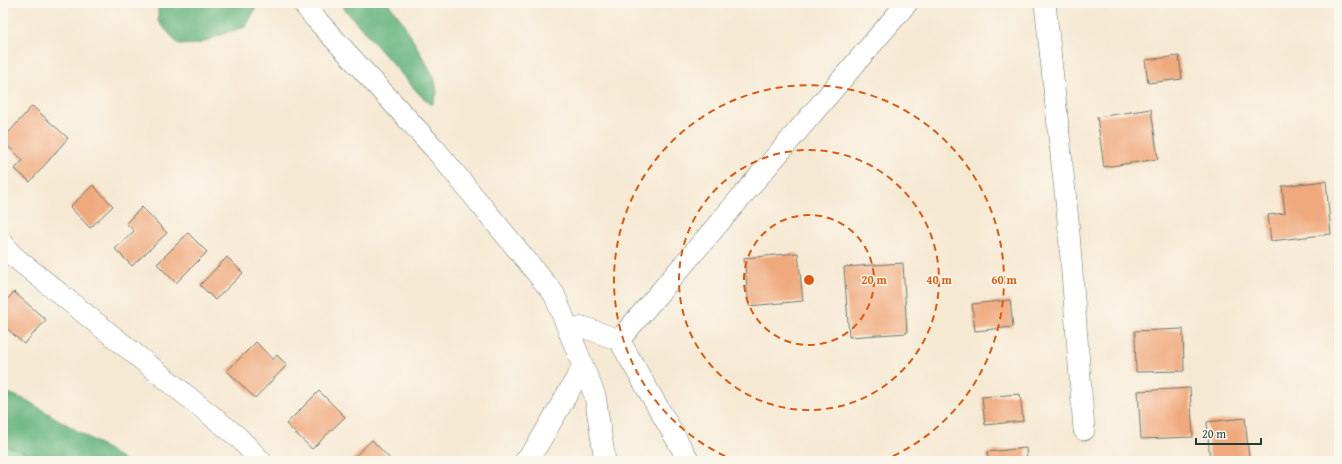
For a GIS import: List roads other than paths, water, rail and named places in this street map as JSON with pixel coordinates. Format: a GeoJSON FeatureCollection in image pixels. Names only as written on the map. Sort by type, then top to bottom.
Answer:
{"type":"FeatureCollection","features":[{"type":"Feature","properties":{"kind":"street"},"geometry":{"type":"LineString","coordinates":[[303,3],[314,17],[435,149],[554,294],[595,396],[605,461]]}},
{"type":"Feature","properties":{"kind":"street"},"geometry":{"type":"LineString","coordinates":[[619,340],[907,3]]}},
{"type":"Feature","properties":{"kind":"street"},"geometry":{"type":"LineString","coordinates":[[1045,3],[1068,220],[1084,430]]}},
{"type":"Feature","properties":{"kind":"street"},"geometry":{"type":"LineString","coordinates":[[3,243],[12,255],[238,437],[261,461]]}},
{"type":"Feature","properties":{"kind":"street"},"geometry":{"type":"LineString","coordinates":[[569,332],[583,327],[619,340],[689,461]]}},
{"type":"Feature","properties":{"kind":"street"},"geometry":{"type":"LineString","coordinates":[[525,461],[537,446],[583,367]]}}]}
